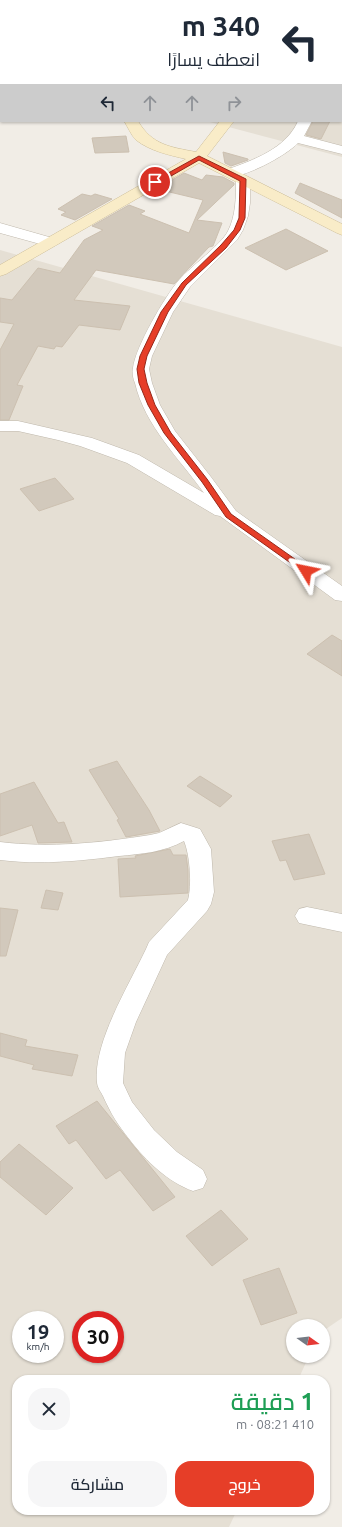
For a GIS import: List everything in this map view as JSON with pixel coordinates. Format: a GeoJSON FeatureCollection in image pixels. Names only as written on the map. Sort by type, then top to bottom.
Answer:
{"type":"FeatureCollection","features":[{"type":"Feature","properties":{"kind":"main road"},"geometry":{"type":"LineString","coordinates":[[132,122],[140,136],[153,145],[173,152],[199,157],[342,230]]}},
{"type":"Feature","properties":{"kind":"main road"},"geometry":{"type":"LineString","coordinates":[[0,271],[199,157],[225,122]]}},
{"type":"Feature","properties":{"kind":"street"},"geometry":{"type":"LineString","coordinates":[[229,516],[205,481],[167,433],[151,405],[143,383],[141,369],[144,356],[165,312],[184,284],[224,246],[237,230],[242,218],[237,177],[280,150],[295,138],[304,122]]}},
{"type":"Feature","properties":{"kind":"street"},"geometry":{"type":"LineString","coordinates":[[295,138],[342,150]]}},
{"type":"Feature","properties":{"kind":"street"},"geometry":{"type":"LineString","coordinates":[[0,228],[51,242]]}},
{"type":"Feature","properties":{"kind":"street"},"geometry":{"type":"LineString","coordinates":[[0,426],[18,426],[60,435],[86,442],[133,459],[229,516],[342,596]]}},
{"type":"Feature","properties":{"kind":"street"},"geometry":{"type":"LineString","coordinates":[[0,851],[20,854],[47,855],[75,853],[153,843],[181,832],[192,835],[195,840],[199,849],[202,892],[199,904],[158,950],[123,1022],[112,1053],[110,1083],[122,1110],[144,1138],[167,1162],[192,1179]]}},
{"type":"Feature","properties":{"kind":"street"},"geometry":{"type":"LineString","coordinates":[[307,916],[342,924]]}},
{"type":"Feature","properties":{"kind":"shaded area"},"geometry":{"type":"Polygon","coordinates":[[[210,122],[342,122],[342,157],[210,122]]]}},
{"type":"Feature","properties":{"kind":"shaded area"},"geometry":{"type":"Polygon","coordinates":[[[0,250],[342,347],[342,1318],[330,1326],[330,1319],[286,1319],[286,1363],[306,1363],[300,1375],[12,1375],[12,1515],[235,1515],[229,1527],[0,1527],[0,250]]]}},
{"type":"Feature","properties":{"kind":"building"},"geometry":{"type":"Polygon","coordinates":[[[312,122],[330,122],[321,139],[306,135],[312,122]]]}},
{"type":"Feature","properties":{"kind":"building"},"geometry":{"type":"Polygon","coordinates":[[[126,136],[129,152],[95,153],[92,138],[126,136]]]}},
{"type":"Feature","properties":{"kind":"building"},"geometry":{"type":"Polygon","coordinates":[[[223,152],[248,160],[231,166],[225,163],[223,152]]]}},
{"type":"Feature","properties":{"kind":"building"},"geometry":{"type":"Polygon","coordinates":[[[184,173],[202,180],[206,175],[223,177],[234,183],[234,185],[197,220],[222,223],[213,246],[209,247],[174,284],[96,270],[74,300],[130,306],[120,330],[79,325],[62,347],[56,346],[54,349],[38,346],[17,385],[23,386],[9,420],[0,420],[0,350],[14,324],[0,322],[0,298],[12,300],[38,268],[60,273],[84,240],[103,230],[92,226],[129,205],[145,211],[140,214],[189,233],[203,200],[157,189],[184,173]]]}},
{"type":"Feature","properties":{"kind":"building"},"geometry":{"type":"Polygon","coordinates":[[[300,183],[342,200],[342,218],[295,193],[300,183]]]}},
{"type":"Feature","properties":{"kind":"building"},"geometry":{"type":"Polygon","coordinates":[[[82,194],[91,196],[95,194],[112,199],[75,220],[61,215],[66,212],[58,209],[82,194]]]}},
{"type":"Feature","properties":{"kind":"building"},"geometry":{"type":"Polygon","coordinates":[[[286,229],[328,251],[286,270],[245,248],[286,229]]]}},
{"type":"Feature","properties":{"kind":"building"},"geometry":{"type":"Polygon","coordinates":[[[55,478],[74,499],[39,511],[20,489],[55,478]]]}},
{"type":"Feature","properties":{"kind":"building"},"geometry":{"type":"Polygon","coordinates":[[[332,635],[342,641],[342,676],[307,654],[332,635]]]}},
{"type":"Feature","properties":{"kind":"building"},"geometry":{"type":"Polygon","coordinates":[[[117,761],[149,810],[160,831],[126,837],[117,820],[119,819],[89,770],[117,761]]]}},
{"type":"Feature","properties":{"kind":"building"},"geometry":{"type":"Polygon","coordinates":[[[200,776],[232,796],[220,807],[187,786],[200,776]]]}},
{"type":"Feature","properties":{"kind":"building"},"geometry":{"type":"Polygon","coordinates":[[[34,782],[58,823],[64,822],[72,842],[38,843],[32,825],[0,836],[0,794],[34,782]]]}},
{"type":"Feature","properties":{"kind":"building"},"geometry":{"type":"Polygon","coordinates":[[[309,834],[325,874],[294,880],[286,860],[280,861],[272,841],[309,834]]]}},
{"type":"Feature","properties":{"kind":"building"},"geometry":{"type":"Polygon","coordinates":[[[170,849],[173,855],[186,855],[188,870],[188,893],[120,897],[118,859],[136,858],[135,856],[170,849]]]}},
{"type":"Feature","properties":{"kind":"building"},"geometry":{"type":"Polygon","coordinates":[[[46,890],[63,893],[58,910],[41,908],[46,890]]]}},
{"type":"Feature","properties":{"kind":"building"},"geometry":{"type":"Polygon","coordinates":[[[0,908],[18,910],[6,956],[0,956],[0,908]]]}},
{"type":"Feature","properties":{"kind":"building"},"geometry":{"type":"Polygon","coordinates":[[[0,1033],[27,1040],[25,1046],[78,1055],[72,1076],[32,1069],[34,1065],[0,1056],[0,1033]]]}},
{"type":"Feature","properties":{"kind":"building"},"geometry":{"type":"Polygon","coordinates":[[[97,1101],[175,1197],[153,1211],[120,1170],[106,1179],[76,1140],[69,1144],[56,1126],[97,1101]]]}},
{"type":"Feature","properties":{"kind":"building"},"geometry":{"type":"Polygon","coordinates":[[[19,1144],[73,1188],[46,1215],[0,1177],[0,1162],[19,1144]]]}},
{"type":"Feature","properties":{"kind":"building"},"geometry":{"type":"Polygon","coordinates":[[[221,1210],[248,1239],[212,1266],[186,1236],[221,1210]]]}},
{"type":"Feature","properties":{"kind":"building"},"geometry":{"type":"Polygon","coordinates":[[[279,1268],[297,1313],[261,1325],[243,1280],[279,1268]]]}},
{"type":"Feature","properties":{"kind":"route"},"geometry":{"type":"LineString","coordinates":[[155,182],[199,157],[243,180],[243,202],[242,218],[237,230],[224,246],[203,264],[184,284],[165,312],[152,337],[144,356],[141,369],[143,383],[151,405],[167,433],[205,481],[229,516],[306,571]]}}]}
